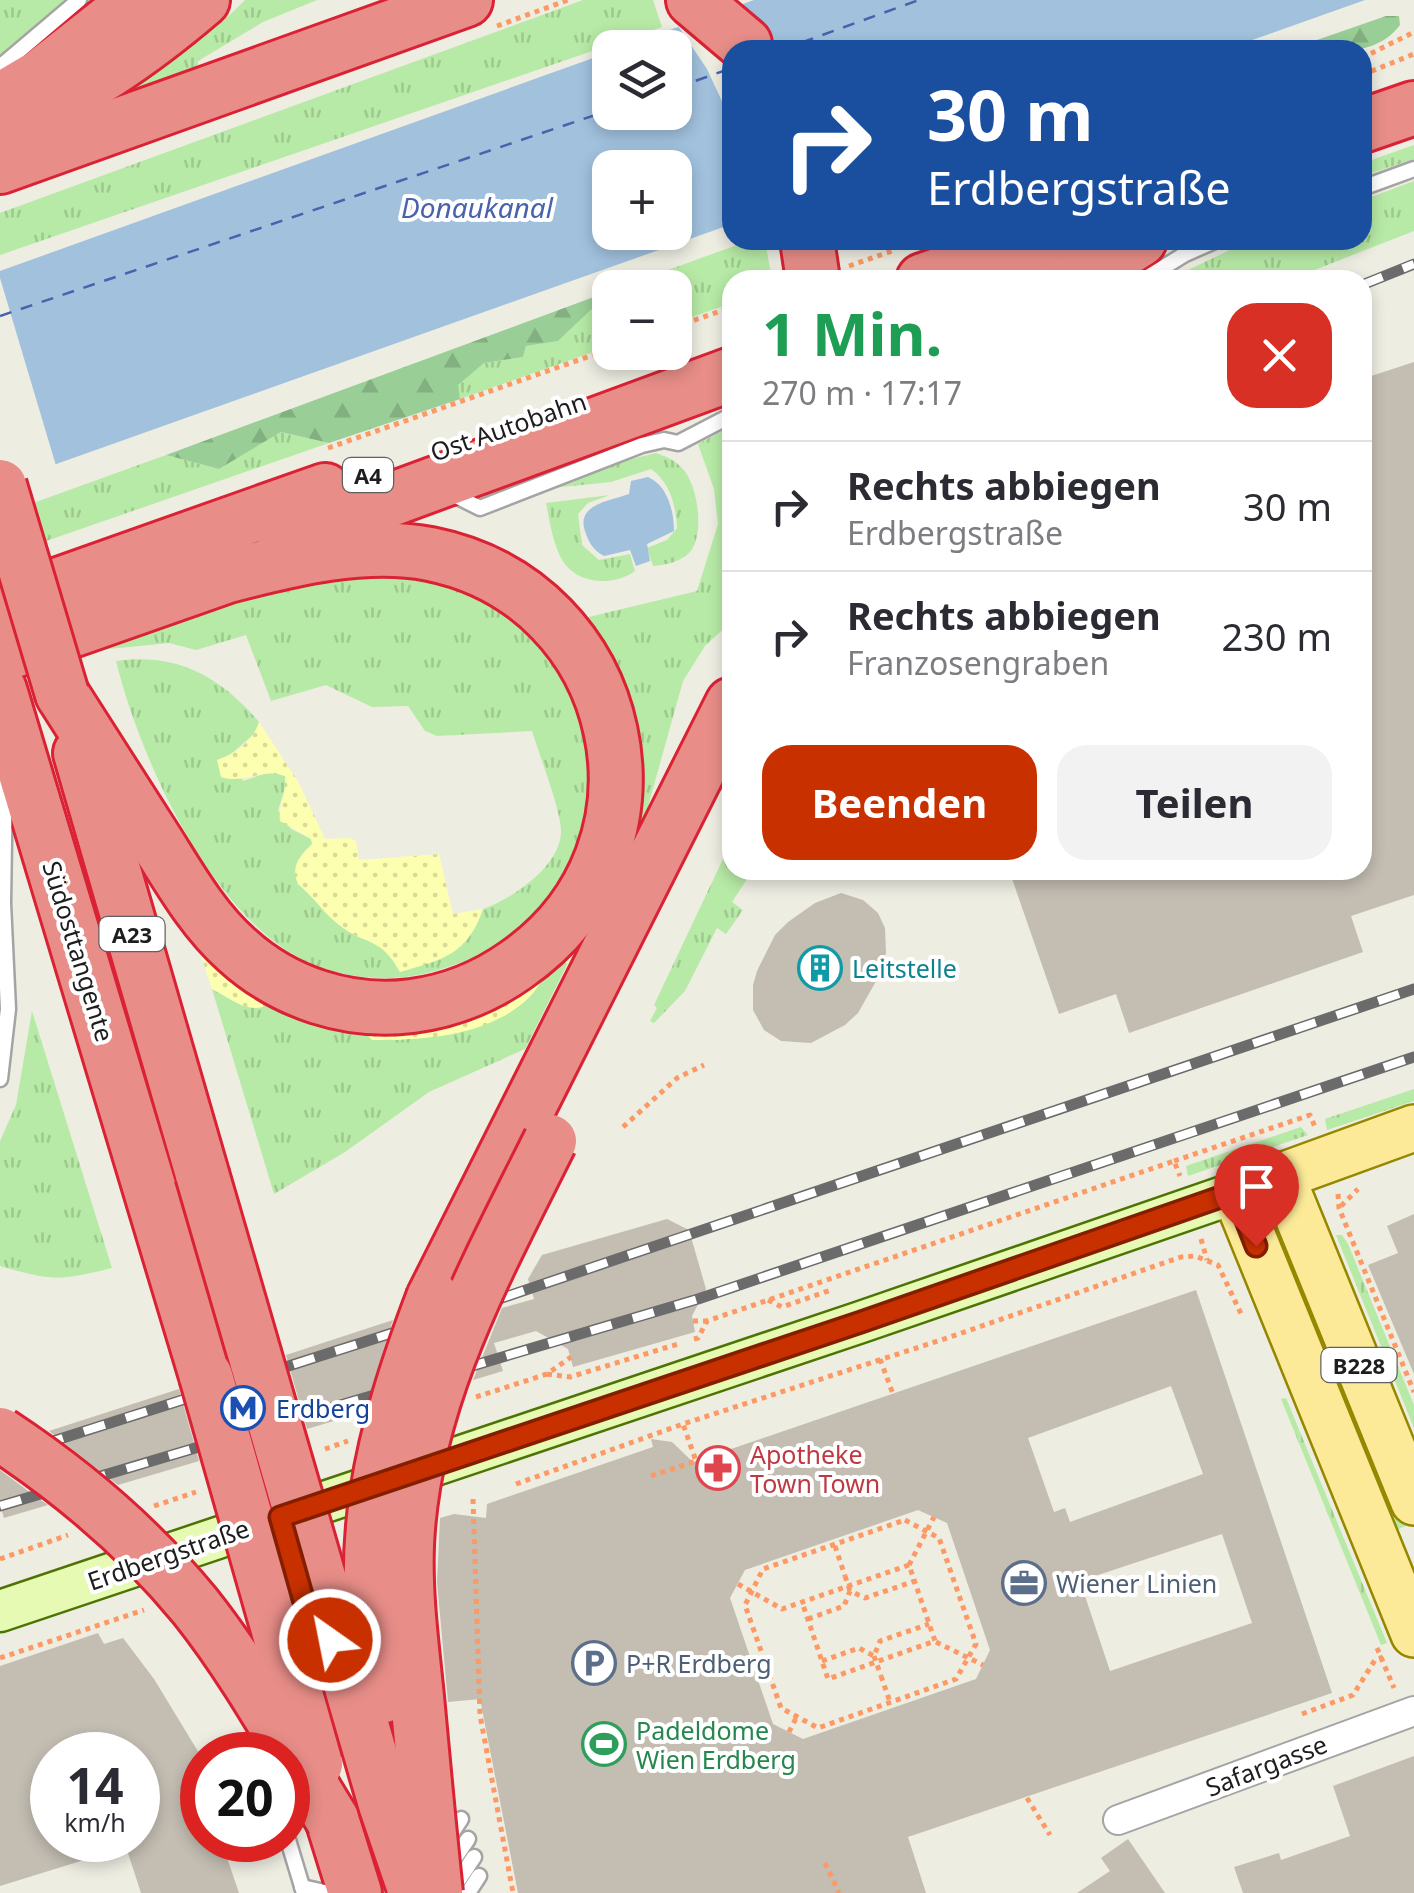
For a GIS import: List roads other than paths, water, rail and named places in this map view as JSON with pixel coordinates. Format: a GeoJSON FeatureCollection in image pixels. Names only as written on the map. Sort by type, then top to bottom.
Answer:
{"type":"FeatureCollection","features":[{"type":"Feature","properties":{"kind":"highway"},"geometry":{"type":"LineString","coordinates":[[0,101],[42,75],[137,0]]}},
{"type":"Feature","properties":{"kind":"highway"},"geometry":{"type":"LineString","coordinates":[[0,129],[123,65],[202,0]]}},
{"type":"Feature","properties":{"kind":"highway"},"geometry":{"type":"LineString","coordinates":[[0,167],[466,0]]}},
{"type":"Feature","properties":{"kind":"highway"},"geometry":{"type":"LineString","coordinates":[[693,0],[737,31]]}},
{"type":"Feature","properties":{"kind":"highway"},"geometry":{"type":"LineString","coordinates":[[1372,123],[1414,108]]}},
{"type":"Feature","properties":{"kind":"highway"},"geometry":{"type":"LineString","coordinates":[[915,263],[1083,252]]}},
{"type":"Feature","properties":{"kind":"highway"},"geometry":{"type":"LineString","coordinates":[[1017,270],[1083,252]]}},
{"type":"Feature","properties":{"kind":"highway","name":"Ost Autobahn"},"geometry":{"type":"LineString","coordinates":[[0,604],[722,351]]}},
{"type":"Feature","properties":{"kind":"highway"},"geometry":{"type":"LineString","coordinates":[[0,639],[436,486],[722,378]]}},
{"type":"Feature","properties":{"kind":"highway","name":"A23"},"geometry":{"type":"LineString","coordinates":[[0,486],[385,1804],[414,1887]]}},
{"type":"Feature","properties":{"kind":"highway"},"geometry":{"type":"LineString","coordinates":[[0,656],[265,566],[393,551],[454,560],[505,582],[527,598],[566,635],[583,658],[597,684],[613,737],[617,792],[613,824],[598,866],[578,904],[536,951],[508,971],[477,988],[424,1004],[365,1008],[337,1002],[309,994],[258,967],[217,928],[180,878],[62,694]]}},
{"type":"Feature","properties":{"kind":"highway","name":"Südosttangente"},"geometry":{"type":"LineString","coordinates":[[3,702],[343,1816]]}},
{"type":"Feature","properties":{"kind":"highway"},"geometry":{"type":"LineString","coordinates":[[414,1887],[370,1612],[369,1548],[376,1492],[403,1378],[433,1298],[722,724]]}},
{"type":"Feature","properties":{"kind":"highway"},"geometry":{"type":"LineString","coordinates":[[414,1887],[407,1546],[428,1426],[454,1344],[550,1141],[722,801]]}},
{"type":"Feature","properties":{"kind":"highway"},"geometry":{"type":"LineString","coordinates":[[0,1434],[110,1517],[196,1607],[343,1816]]}},
{"type":"Feature","properties":{"kind":"highway","name":"A23"},"geometry":{"type":"LineString","coordinates":[[343,1816],[414,1887]]}},
{"type":"Feature","properties":{"kind":"main road","name":"Erdbergstraße"},"geometry":{"type":"LineString","coordinates":[[1235,1192],[1414,1128]]}},
{"type":"Feature","properties":{"kind":"main road","name":"B228"},"geometry":{"type":"LineString","coordinates":[[1280,1176],[1414,1502]]}},
{"type":"Feature","properties":{"kind":"main road","name":"B228"},"geometry":{"type":"LineString","coordinates":[[1235,1192],[1390,1644]]}},
{"type":"Feature","properties":{"kind":"street","name":"Erdbergstraße"},"geometry":{"type":"LineString","coordinates":[[0,1611],[282,1524],[1235,1192]]}},
{"type":"Feature","properties":{"kind":"street","name":"Safargasse"},"geometry":{"type":"LineString","coordinates":[[1118,1820],[1409,1713]]}},
{"type":"Feature","properties":{"kind":"lane"},"geometry":{"type":"LineString","coordinates":[[0,67],[78,0]]}},
{"type":"Feature","properties":{"kind":"lane"},"geometry":{"type":"LineString","coordinates":[[1372,184],[1414,169]]}},
{"type":"Feature","properties":{"kind":"lane"},"geometry":{"type":"LineString","coordinates":[[1159,270],[1193,250]]}},
{"type":"Feature","properties":{"kind":"lane"},"geometry":{"type":"LineString","coordinates":[[436,486],[480,508],[642,445],[664,440],[678,443],[722,420]]}},
{"type":"Feature","properties":{"kind":"lane"},"geometry":{"type":"LineString","coordinates":[[0,1078],[8,1009],[3,903],[3,702]]}},
{"type":"Feature","properties":{"kind":"lane"},"geometry":{"type":"LineString","coordinates":[[366,1770],[330,1640],[318,1612],[354,1589],[418,1536]]}},
{"type":"Feature","properties":{"kind":"lane"},"geometry":{"type":"LineString","coordinates":[[330,1640],[417,1556]]}},
{"type":"Feature","properties":{"kind":"lane"},"geometry":{"type":"LineString","coordinates":[[336,1662],[417,1576]]}},
{"type":"Feature","properties":{"kind":"lane"},"geometry":{"type":"LineString","coordinates":[[342,1684],[417,1600]]}},
{"type":"Feature","properties":{"kind":"lane"},"geometry":{"type":"LineString","coordinates":[[250,1620],[286,1608]]}},
{"type":"Feature","properties":{"kind":"lane"},"geometry":{"type":"LineString","coordinates":[[348,1705],[417,1622]]}},
{"type":"Feature","properties":{"kind":"lane"},"geometry":{"type":"LineString","coordinates":[[232,1626],[227,1638],[250,1716]]}},
{"type":"Feature","properties":{"kind":"lane"},"geometry":{"type":"LineString","coordinates":[[354,1728],[420,1645]]}},
{"type":"Feature","properties":{"kind":"lane"},"geometry":{"type":"LineString","coordinates":[[394,1704],[422,1668]]}},
{"type":"Feature","properties":{"kind":"lane"},"geometry":{"type":"LineString","coordinates":[[405,1718],[425,1692]]}},
{"type":"Feature","properties":{"kind":"lane"},"geometry":{"type":"LineString","coordinates":[[406,1744],[427,1714]]}},
{"type":"Feature","properties":{"kind":"lane"},"geometry":{"type":"LineString","coordinates":[[361,1750],[383,1720]]}},
{"type":"Feature","properties":{"kind":"lane"},"geometry":{"type":"LineString","coordinates":[[343,1816],[401,1782],[432,1734]]}},
{"type":"Feature","properties":{"kind":"lane"},"geometry":{"type":"LineString","coordinates":[[329,1893],[303,1890],[366,1770],[385,1744]]}},
{"type":"Feature","properties":{"kind":"lane"},"geometry":{"type":"LineString","coordinates":[[414,1793],[438,1753]]}},
{"type":"Feature","properties":{"kind":"lane"},"geometry":{"type":"LineString","coordinates":[[343,1816],[394,1760]]}},
{"type":"Feature","properties":{"kind":"lane"},"geometry":{"type":"LineString","coordinates":[[414,1887],[442,1780]]}},
{"type":"Feature","properties":{"kind":"lane"},"geometry":{"type":"LineString","coordinates":[[386,1837],[404,1808]]}},
{"type":"Feature","properties":{"kind":"lane"},"geometry":{"type":"LineString","coordinates":[[414,1887],[445,1808]]}},
{"type":"Feature","properties":{"kind":"lane"},"geometry":{"type":"LineString","coordinates":[[343,1816],[386,1837],[414,1887]]}},
{"type":"Feature","properties":{"kind":"lane"},"geometry":{"type":"LineString","coordinates":[[414,1887],[461,1819]]}},
{"type":"Feature","properties":{"kind":"lane"},"geometry":{"type":"LineString","coordinates":[[414,1887],[468,1839]]}},
{"type":"Feature","properties":{"kind":"lane"},"geometry":{"type":"LineString","coordinates":[[450,1893],[474,1857]]}},
{"type":"Feature","properties":{"kind":"lane"},"geometry":{"type":"LineString","coordinates":[[414,1887],[468,1893]]}},
{"type":"Feature","properties":{"kind":"water","name":"Donaukanal"},"geometry":{"type":"Polygon","coordinates":[[[754,0],[1365,0],[1252,40],[722,40],[722,228],[692,238],[692,150],[592,150],[592,250],[659,250],[602,270],[592,270],[592,274],[0,484],[0,271],[592,58],[592,130],[692,130],[692,30],[670,30],[754,0]]]}},
{"type":"Feature","properties":{"kind":"water"},"geometry":{"type":"Polygon","coordinates":[[[648,477],[668,499],[674,531],[647,544],[650,561],[636,566],[630,550],[604,556],[588,539],[585,515],[596,505],[629,494],[631,481],[648,477]]]}},
{"type":"Feature","properties":{"kind":"railway"},"geometry":{"type":"LineString","coordinates":[[1372,281],[1414,264]]}},
{"type":"Feature","properties":{"kind":"railway"},"geometry":{"type":"LineString","coordinates":[[0,1458],[499,1299],[1414,989]]}},
{"type":"Feature","properties":{"kind":"railway"},"geometry":{"type":"LineString","coordinates":[[0,1506],[698,1299],[1414,1057]]}},
{"type":"Feature","properties":{"kind":"place","name":"Leitstelle"},"geometry":{"type":"Point","coordinates":[820,968]}},
{"type":"Feature","properties":{"kind":"place","name":"Erdberg"},"geometry":{"type":"Point","coordinates":[243,1408]}},
{"type":"Feature","properties":{"kind":"place","name":"Apotheke Town Town"},"geometry":{"type":"Point","coordinates":[718,1468]}},
{"type":"Feature","properties":{"kind":"place","name":"Wiener Linien"},"geometry":{"type":"Point","coordinates":[1024,1583]}},
{"type":"Feature","properties":{"kind":"place","name":"P+R Erdberg"},"geometry":{"type":"Point","coordinates":[594,1663]}},
{"type":"Feature","properties":{"kind":"place","name":"Padeldome Wien Erdberg"},"geometry":{"type":"Point","coordinates":[604,1744]}}]}
